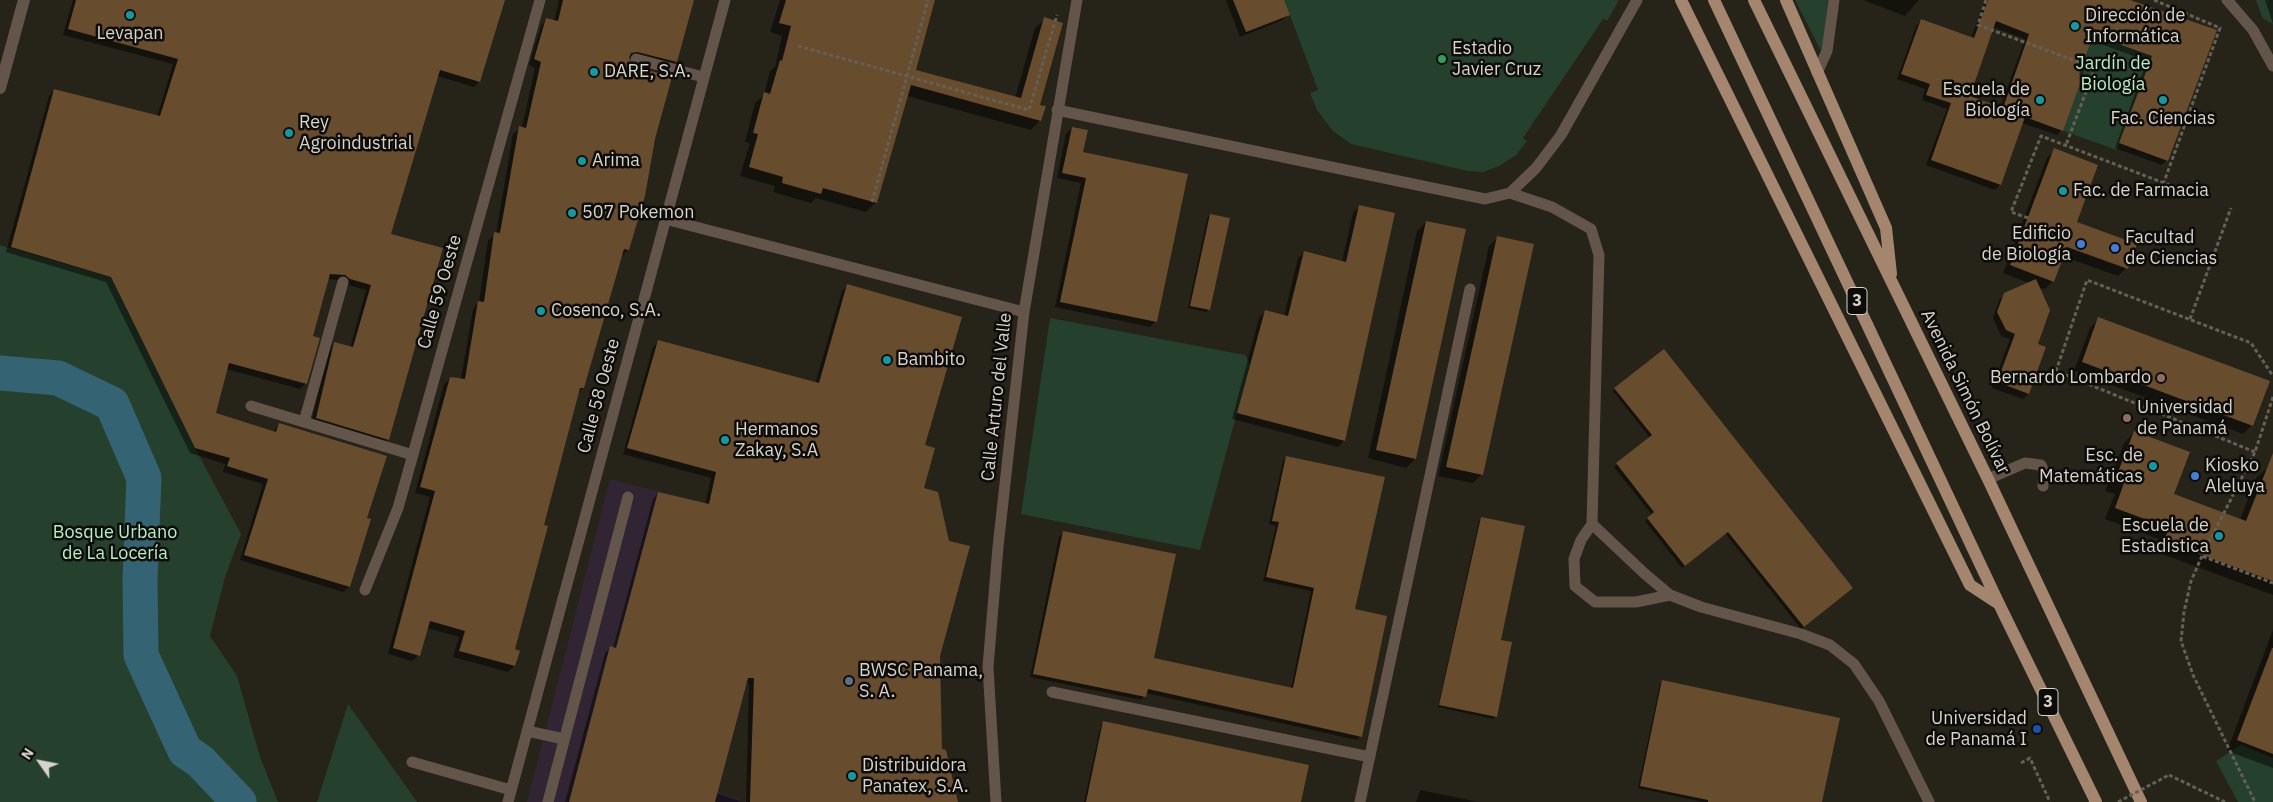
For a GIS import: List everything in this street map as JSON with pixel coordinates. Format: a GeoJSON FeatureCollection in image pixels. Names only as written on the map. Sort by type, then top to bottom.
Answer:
{"type":"FeatureCollection","features":[{"type":"Feature","properties":{"kind":"main road"},"geometry":{"type":"LineString","coordinates":[[1681,0],[1970,585],[1999,604]]}},
{"type":"Feature","properties":{"kind":"main road","name":"3"},"geometry":{"type":"LineString","coordinates":[[1714,0],[1999,604],[2096,802]]}},
{"type":"Feature","properties":{"kind":"main road","name":"Avenida Simón Bolívar"},"geometry":{"type":"LineString","coordinates":[[1754,0],[1988,479],[2141,802]]}},
{"type":"Feature","properties":{"kind":"main road"},"geometry":{"type":"LineString","coordinates":[[1786,0],[1886,228],[1892,284]]}},
{"type":"Feature","properties":{"kind":"street"},"geometry":{"type":"LineString","coordinates":[[0,88],[24,0]]}},
{"type":"Feature","properties":{"kind":"lane","name":"Calle 59 Oeste"},"geometry":{"type":"LineString","coordinates":[[365,590],[398,508],[540,0]]}},
{"type":"Feature","properties":{"kind":"lane","name":"Calle 58 Oeste"},"geometry":{"type":"LineString","coordinates":[[508,802],[725,0]]}},
{"type":"Feature","properties":{"kind":"lane","name":"Calle Arturo del Valle"},"geometry":{"type":"LineString","coordinates":[[996,802],[988,667],[998,547],[1024,312],[1077,0]]}},
{"type":"Feature","properties":{"kind":"lane"},"geometry":{"type":"LineString","coordinates":[[1057,110],[1485,200],[1510,193],[1536,168],[1561,135],[1637,0]]}},
{"type":"Feature","properties":{"kind":"lane"},"geometry":{"type":"LineString","coordinates":[[1817,73],[1827,51],[1834,0]]}},
{"type":"Feature","properties":{"kind":"lane"},"geometry":{"type":"LineString","coordinates":[[2227,0],[2253,30],[2273,66]]}},
{"type":"Feature","properties":{"kind":"lane"},"geometry":{"type":"LineString","coordinates":[[636,59],[704,77]]}},
{"type":"Feature","properties":{"kind":"lane"},"geometry":{"type":"LineString","coordinates":[[1510,193],[1552,207],[1591,229],[1599,256],[1592,524],[1582,540],[1574,559],[1575,586],[1596,602],[1636,602],[1670,595]]}},
{"type":"Feature","properties":{"kind":"lane"},"geometry":{"type":"LineString","coordinates":[[665,219],[1024,312]]}},
{"type":"Feature","properties":{"kind":"lane"},"geometry":{"type":"LineString","coordinates":[[304,422],[342,282]]}},
{"type":"Feature","properties":{"kind":"lane"},"geometry":{"type":"LineString","coordinates":[[1360,802],[1470,289]]}},
{"type":"Feature","properties":{"kind":"lane"},"geometry":{"type":"LineString","coordinates":[[251,406],[413,456]]}},
{"type":"Feature","properties":{"kind":"lane"},"geometry":{"type":"LineString","coordinates":[[1988,479],[2025,463],[2041,466],[2044,472],[2044,486]]}},
{"type":"Feature","properties":{"kind":"lane"},"geometry":{"type":"LineString","coordinates":[[548,802],[628,497]]}},
{"type":"Feature","properties":{"kind":"lane"},"geometry":{"type":"LineString","coordinates":[[1592,524],[1670,595],[1701,607],[1801,634],[1830,645],[1854,664],[1879,701],[1929,802]]}},
{"type":"Feature","properties":{"kind":"lane"},"geometry":{"type":"LineString","coordinates":[[1052,692],[1370,757]]}},
{"type":"Feature","properties":{"kind":"lane"},"geometry":{"type":"LineString","coordinates":[[527,730],[564,739]]}},
{"type":"Feature","properties":{"kind":"lane"},"geometry":{"type":"LineString","coordinates":[[412,762],[511,790]]}},
{"type":"Feature","properties":{"kind":"path"},"geometry":{"type":"LineString","coordinates":[[872,202],[928,0]]}},
{"type":"Feature","properties":{"kind":"path"},"geometry":{"type":"LineString","coordinates":[[1986,0],[1978,25],[2094,68],[2066,145]]}},
{"type":"Feature","properties":{"kind":"path"},"geometry":{"type":"LineString","coordinates":[[2154,0],[2220,28],[2164,182]]}},
{"type":"Feature","properties":{"kind":"path"},"geometry":{"type":"LineString","coordinates":[[798,46],[1030,110],[1058,9]]}},
{"type":"Feature","properties":{"kind":"path"},"geometry":{"type":"LineString","coordinates":[[2028,218],[2011,212],[2041,136],[2172,186]]}},
{"type":"Feature","properties":{"kind":"path"},"geometry":{"type":"LineString","coordinates":[[2190,319],[2230,208]]}},
{"type":"Feature","properties":{"kind":"path"},"geometry":{"type":"LineString","coordinates":[[2255,452],[2056,371],[2088,280],[2251,343],[2273,376]]}},
{"type":"Feature","properties":{"kind":"path"},"geometry":{"type":"LineString","coordinates":[[2255,802],[2193,675],[2181,641],[2184,612],[2191,581],[2255,452],[2273,397]]}},
{"type":"Feature","properties":{"kind":"path"},"geometry":{"type":"LineString","coordinates":[[2202,556],[2273,583]]}},
{"type":"Feature","properties":{"kind":"path"},"geometry":{"type":"LineString","coordinates":[[2021,763],[2030,758],[2050,802]]}},
{"type":"Feature","properties":{"kind":"path"},"geometry":{"type":"LineString","coordinates":[[2118,802],[2169,776],[2225,802]]}},
{"type":"Feature","properties":{"kind":"shaded area"},"geometry":{"type":"Polygon","coordinates":[[[610,479],[789,524],[718,792],[740,800],[740,802],[527,802],[610,479]]]}},
{"type":"Feature","properties":{"kind":"green space","name":"Estadio Javier Cruz"},"geometry":{"type":"Polygon","coordinates":[[[1233,0],[1619,0],[1607,21],[1603,19],[1523,138],[1527,141],[1516,155],[1499,166],[1483,172],[1468,171],[1351,144],[1333,131],[1317,110],[1310,93],[1318,90],[1290,15],[1246,32],[1233,0]]]}},
{"type":"Feature","properties":{"kind":"green space"},"geometry":{"type":"Polygon","coordinates":[[[1795,0],[1828,0],[1822,53],[1795,0]]]}},
{"type":"Feature","properties":{"kind":"green space"},"geometry":{"type":"Polygon","coordinates":[[[2256,0],[2273,0],[2273,24],[2263,19],[2256,0]]]}},
{"type":"Feature","properties":{"kind":"green space","name":"Jardín de Biología"},"geometry":{"type":"Polygon","coordinates":[[[2093,35],[2152,55],[2117,150],[2063,131],[2083,76],[2086,54],[2093,35]]]}},
{"type":"Feature","properties":{"kind":"green space","name":"Bosque Urbano de La Locería"},"geometry":{"type":"Polygon","coordinates":[[[0,245],[111,277],[195,448],[241,534],[225,577],[210,636],[237,676],[260,757],[278,802],[0,802],[0,245]]]}},
{"type":"Feature","properties":{"kind":"green space"},"geometry":{"type":"Polygon","coordinates":[[[1050,318],[1245,355],[1250,364],[1200,550],[1021,514],[1050,318]]]}},
{"type":"Feature","properties":{"kind":"green space"},"geometry":{"type":"Polygon","coordinates":[[[348,704],[417,802],[317,802],[348,704]]]}},
{"type":"Feature","properties":{"kind":"green space"},"geometry":{"type":"Polygon","coordinates":[[[2241,745],[2273,758],[2273,802],[2238,802],[2216,761],[2241,745]]]}},
{"type":"Feature","properties":{"kind":"building"},"geometry":{"type":"Polygon","coordinates":[[[76,0],[505,0],[480,82],[440,70],[391,234],[443,248],[389,440],[316,418],[334,342],[353,347],[371,285],[350,279],[345,275],[330,274],[313,336],[320,338],[307,384],[229,363],[216,413],[276,432],[279,423],[387,456],[367,518],[371,519],[350,587],[244,555],[268,479],[227,466],[230,458],[195,448],[111,277],[11,247],[54,89],[160,116],[178,59],[68,29],[76,0]]]}},
{"type":"Feature","properties":{"kind":"building"},"geometry":{"type":"Polygon","coordinates":[[[563,0],[694,0],[677,62],[637,52],[631,53],[629,58],[634,66],[672,77],[655,139],[645,196],[629,250],[624,249],[584,388],[580,388],[544,525],[548,526],[515,649],[520,651],[515,666],[459,651],[465,631],[430,621],[420,656],[393,648],[435,491],[420,487],[450,377],[465,379],[478,301],[484,302],[494,232],[500,233],[519,126],[526,128],[541,62],[534,59],[546,18],[558,21],[563,0]]]}},
{"type":"Feature","properties":{"kind":"building"},"geometry":{"type":"Polygon","coordinates":[[[786,0],[935,0],[916,70],[1021,98],[1044,17],[1063,23],[1040,105],[1046,106],[1041,121],[911,85],[877,203],[823,188],[821,194],[782,183],[783,177],[749,167],[758,134],[753,133],[764,92],[770,94],[780,60],[782,61],[791,26],[779,23],[786,0]]]}},
{"type":"Feature","properties":{"kind":"building"},"geometry":{"type":"Polygon","coordinates":[[[1233,0],[1284,0],[1290,15],[1246,32],[1233,0]]]}},
{"type":"Feature","properties":{"kind":"building"},"geometry":{"type":"Polygon","coordinates":[[[1988,0],[2130,0],[2217,30],[2168,161],[2119,143],[2152,56],[2093,35],[2079,75],[2083,76],[2063,131],[2025,117],[2001,185],[1931,160],[1951,103],[1926,95],[1930,84],[1901,74],[1921,19],[1974,38],[1988,0]],[[1996,21],[1970,96],[2003,108],[2029,34],[1996,21]]]}},
{"type":"Feature","properties":{"kind":"building"},"geometry":{"type":"Polygon","coordinates":[[[1072,127],[1088,130],[1083,152],[1188,174],[1157,322],[1060,302],[1086,178],[1062,173],[1072,127]]]}},
{"type":"Feature","properties":{"kind":"building","name":"Fac. de Farmacia"},"geometry":{"type":"Polygon","coordinates":[[[2054,148],[2098,165],[2077,222],[2137,244],[2128,269],[2067,247],[2054,282],[2010,265],[2054,148]]]}},
{"type":"Feature","properties":{"kind":"building"},"geometry":{"type":"Polygon","coordinates":[[[1359,205],[1395,213],[1345,441],[1237,413],[1265,310],[1288,316],[1304,251],[1346,262],[1359,205]]]}},
{"type":"Feature","properties":{"kind":"building"},"geometry":{"type":"Polygon","coordinates":[[[1210,214],[1230,218],[1210,310],[1190,306],[1210,214]]]}},
{"type":"Feature","properties":{"kind":"building"},"geometry":{"type":"Polygon","coordinates":[[[1426,221],[1466,229],[1416,459],[1376,450],[1426,221]]]}},
{"type":"Feature","properties":{"kind":"building"},"geometry":{"type":"Polygon","coordinates":[[[1497,236],[1534,244],[1483,475],[1446,467],[1497,236]]]}},
{"type":"Feature","properties":{"kind":"building"},"geometry":{"type":"Polygon","coordinates":[[[2036,279],[2050,310],[2038,344],[2046,347],[2029,394],[1997,382],[2015,334],[2006,330],[1997,312],[2004,293],[2036,279]]]}},
{"type":"Feature","properties":{"kind":"building"},"geometry":{"type":"Polygon","coordinates":[[[847,284],[962,317],[925,445],[935,448],[924,488],[938,492],[949,541],[970,546],[940,656],[942,749],[946,750],[958,802],[750,802],[754,678],[748,678],[715,802],[569,802],[610,646],[616,648],[658,492],[709,504],[716,472],[627,448],[658,340],[819,383],[847,284]]]}},
{"type":"Feature","properties":{"kind":"building"},"geometry":{"type":"Polygon","coordinates":[[[2098,317],[2270,381],[2253,426],[2082,362],[2098,317]]]}},
{"type":"Feature","properties":{"kind":"building"},"geometry":{"type":"Polygon","coordinates":[[[1664,349],[1853,588],[1804,627],[1728,532],[1685,566],[1647,518],[1654,512],[1616,463],[1652,435],[1614,388],[1664,349]]]}},
{"type":"Feature","properties":{"kind":"building"},"geometry":{"type":"Polygon","coordinates":[[[2134,431],[2190,452],[2174,494],[2246,521],[2273,453],[2273,581],[2164,541],[2169,528],[2115,508],[2124,483],[2115,480],[2134,431]]]}},
{"type":"Feature","properties":{"kind":"building"},"geometry":{"type":"Polygon","coordinates":[[[1286,456],[1385,477],[1355,609],[1387,616],[1362,737],[1148,689],[1146,697],[1033,674],[1063,531],[1176,554],[1154,658],[1293,688],[1314,588],[1266,577],[1279,522],[1272,521],[1286,456]]]}},
{"type":"Feature","properties":{"kind":"building"},"geometry":{"type":"Polygon","coordinates":[[[1481,517],[1525,526],[1501,640],[1512,642],[1497,717],[1439,705],[1481,517]]]}},
{"type":"Feature","properties":{"kind":"building"},"geometry":{"type":"Polygon","coordinates":[[[2273,648],[2273,754],[2237,740],[2273,648]]]}},
{"type":"Feature","properties":{"kind":"building"},"geometry":{"type":"Polygon","coordinates":[[[1662,680],[1840,718],[1822,802],[1708,802],[1708,800],[1640,786],[1662,680]]]}},
{"type":"Feature","properties":{"kind":"building"},"geometry":{"type":"Polygon","coordinates":[[[1103,721],[1309,765],[1301,802],[1086,802],[1103,721]]]}},
{"type":"Feature","properties":{"kind":"waterway"},"geometry":{"type":"LineString","coordinates":[[0,373],[58,378],[112,404],[144,478],[140,578],[141,655],[185,751],[200,761],[239,802]]}},
{"type":"Feature","properties":{"kind":"place","name":"Levapan"},"geometry":{"type":"Point","coordinates":[130,15]}},
{"type":"Feature","properties":{"kind":"place","name":"Dirección de Informática"},"geometry":{"type":"Point","coordinates":[2075,26]}},
{"type":"Feature","properties":{"kind":"place","name":"Estadio Javier Cruz"},"geometry":{"type":"Point","coordinates":[1442,59]}},
{"type":"Feature","properties":{"kind":"place","name":"DARE, S.A."},"geometry":{"type":"Point","coordinates":[594,72]}},
{"type":"Feature","properties":{"kind":"place","name":"Escuela de Biología"},"geometry":{"type":"Point","coordinates":[2040,100]}},
{"type":"Feature","properties":{"kind":"place","name":"Fac. Ciencias"},"geometry":{"type":"Point","coordinates":[2163,100]}},
{"type":"Feature","properties":{"kind":"place","name":"Rey Agroindustrial"},"geometry":{"type":"Point","coordinates":[289,133]}},
{"type":"Feature","properties":{"kind":"place","name":"Arima"},"geometry":{"type":"Point","coordinates":[582,161]}},
{"type":"Feature","properties":{"kind":"place","name":"Fac. de Farmacia"},"geometry":{"type":"Point","coordinates":[2063,191]}},
{"type":"Feature","properties":{"kind":"place","name":"507 Pokemon"},"geometry":{"type":"Point","coordinates":[572,213]}},
{"type":"Feature","properties":{"kind":"place","name":"Edificio de Biología"},"geometry":{"type":"Point","coordinates":[2081,244]}},
{"type":"Feature","properties":{"kind":"place","name":"Facultad de Ciencias"},"geometry":{"type":"Point","coordinates":[2115,248]}},
{"type":"Feature","properties":{"kind":"place","name":"Cosenco, S.A."},"geometry":{"type":"Point","coordinates":[541,311]}},
{"type":"Feature","properties":{"kind":"place","name":"Bambito"},"geometry":{"type":"Point","coordinates":[887,360]}},
{"type":"Feature","properties":{"kind":"place","name":"Bernardo Lombardo"},"geometry":{"type":"Point","coordinates":[2161,378]}},
{"type":"Feature","properties":{"kind":"place","name":"Universidad de Panamá"},"geometry":{"type":"Point","coordinates":[2127,418]}},
{"type":"Feature","properties":{"kind":"place","name":"Hermanos Zakay, S.A"},"geometry":{"type":"Point","coordinates":[725,440]}},
{"type":"Feature","properties":{"kind":"place","name":"Esc. de Matemáticas"},"geometry":{"type":"Point","coordinates":[2153,466]}},
{"type":"Feature","properties":{"kind":"place","name":"Kiosko Aleluya"},"geometry":{"type":"Point","coordinates":[2195,476]}},
{"type":"Feature","properties":{"kind":"place","name":"Escuela de Estadistica"},"geometry":{"type":"Point","coordinates":[2219,536]}},
{"type":"Feature","properties":{"kind":"place","name":"BWSC Panama, S. A."},"geometry":{"type":"Point","coordinates":[849,681]}},
{"type":"Feature","properties":{"kind":"place","name":"Universidad de Panamá I"},"geometry":{"type":"Point","coordinates":[2037,729]}},
{"type":"Feature","properties":{"kind":"place","name":"Distribuidora Panatex, S.A."},"geometry":{"type":"Point","coordinates":[852,776]}}]}
